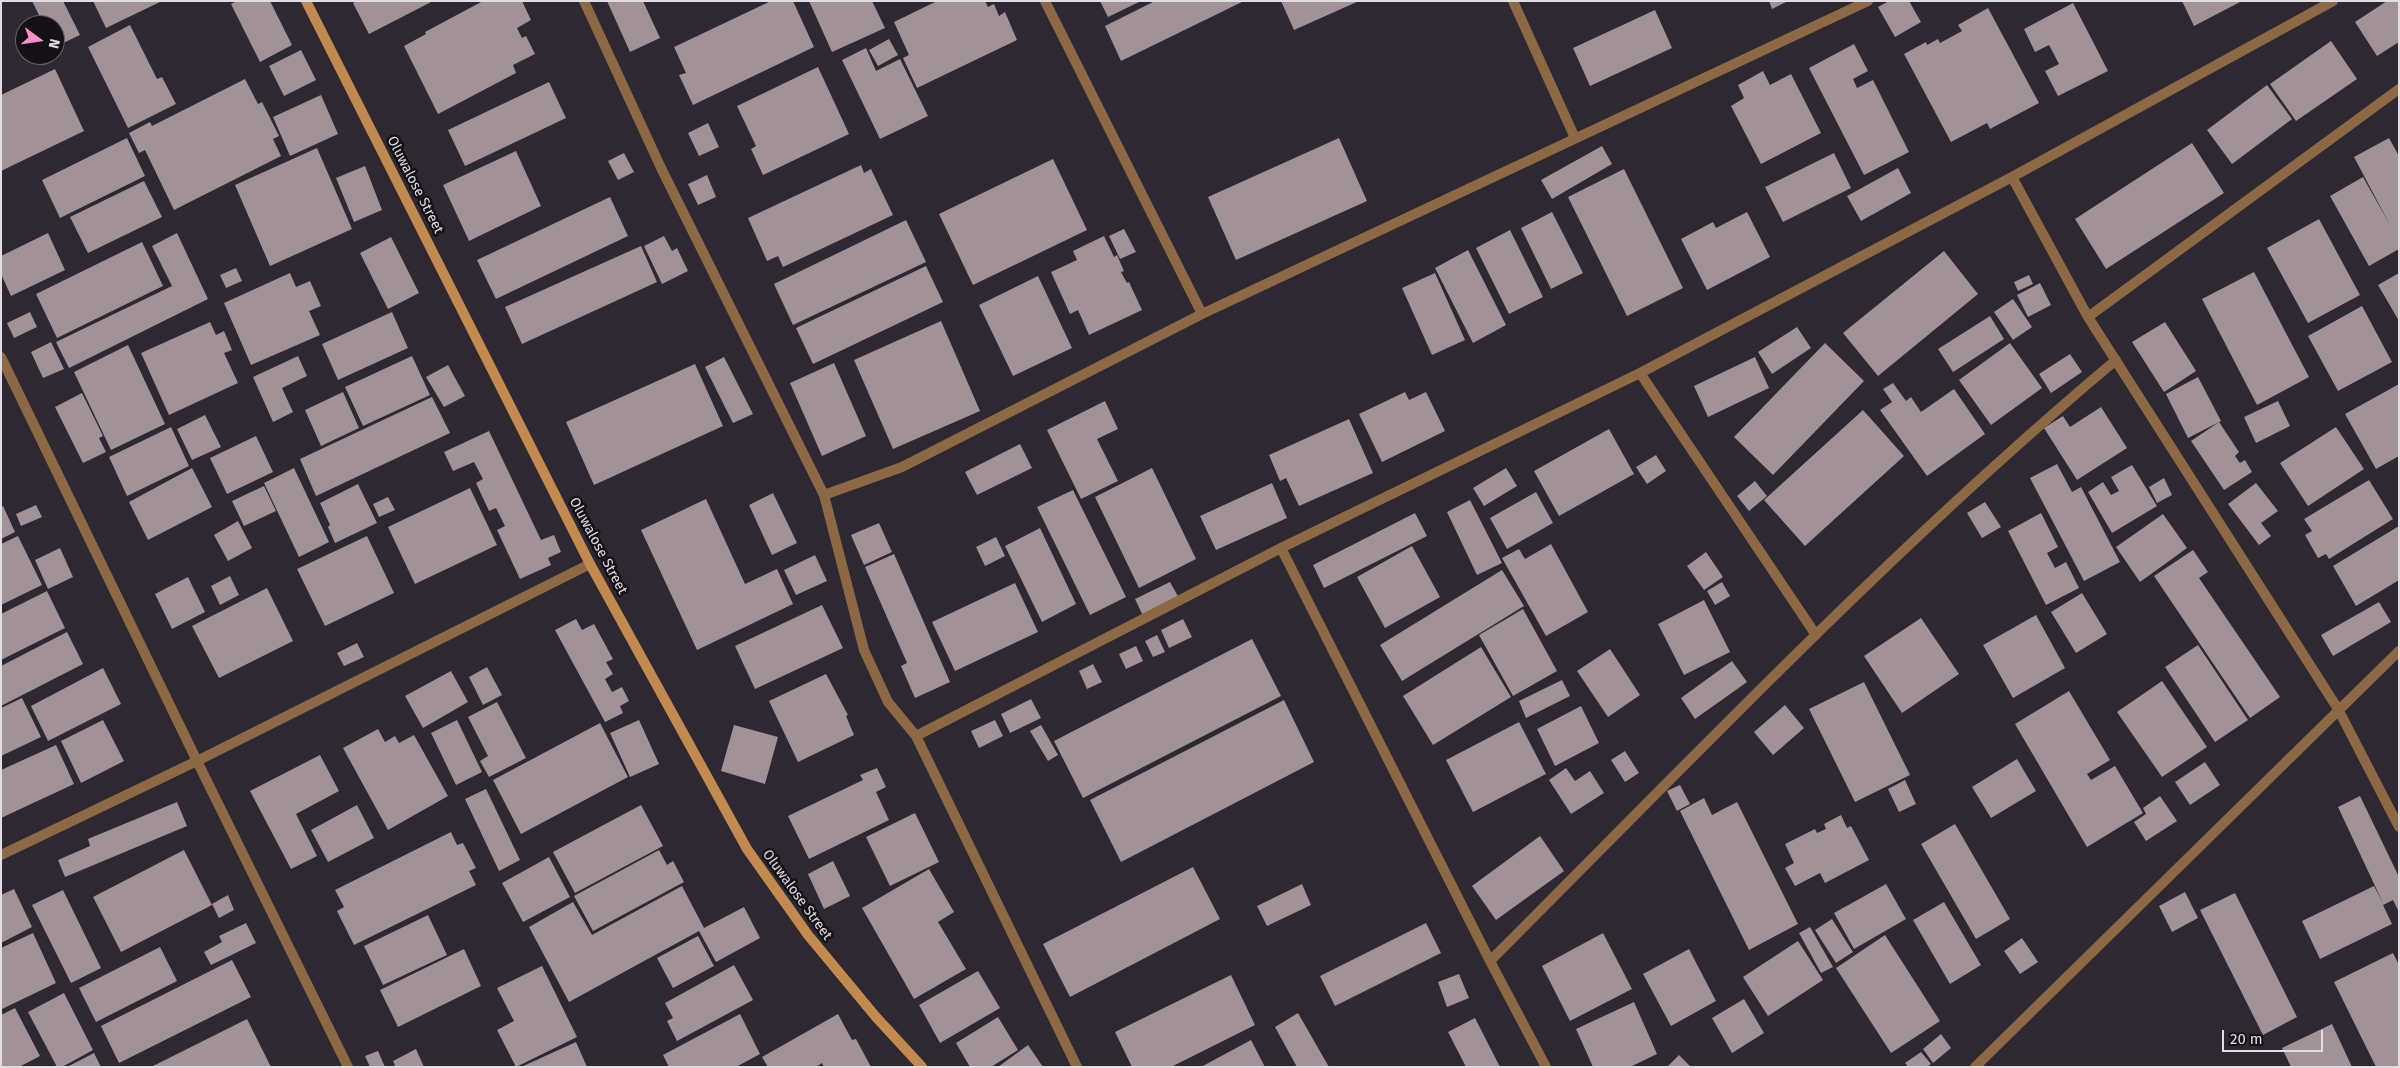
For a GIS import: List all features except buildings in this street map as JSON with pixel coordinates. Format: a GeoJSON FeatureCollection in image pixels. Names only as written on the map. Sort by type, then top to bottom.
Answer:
{"type":"FeatureCollection","features":[{"type":"Feature","properties":{"kind":"street","name":"Oluwalose Street"},"geometry":{"type":"LineString","coordinates":[[306,1],[590,564],[746,849],[808,935],[876,1018],[922,1067]]}},
{"type":"Feature","properties":{"kind":"street"},"geometry":{"type":"LineString","coordinates":[[584,1],[662,170],[824,496],[864,650],[888,702],[916,736],[1077,1067]]}},
{"type":"Feature","properties":{"kind":"street"},"geometry":{"type":"LineString","coordinates":[[1045,1],[1202,314]]}},
{"type":"Feature","properties":{"kind":"street"},"geometry":{"type":"LineString","coordinates":[[1513,1],[1575,138]]}},
{"type":"Feature","properties":{"kind":"street"},"geometry":{"type":"LineString","coordinates":[[824,496],[902,467],[1202,314],[1868,1]]}},
{"type":"Feature","properties":{"kind":"street"},"geometry":{"type":"LineString","coordinates":[[916,736],[1281,548],[1640,373],[2012,177],[2333,1]]}},
{"type":"Feature","properties":{"kind":"street"},"geometry":{"type":"LineString","coordinates":[[2088,317],[2399,89]]}},
{"type":"Feature","properties":{"kind":"street"},"geometry":{"type":"LineString","coordinates":[[2012,177],[2088,317],[2338,708],[2399,827]]}},
{"type":"Feature","properties":{"kind":"street"},"geometry":{"type":"LineString","coordinates":[[1,357],[348,1067]]}},
{"type":"Feature","properties":{"kind":"street"},"geometry":{"type":"LineString","coordinates":[[1490,961],[1816,635],[2034,429],[2116,360]]}},
{"type":"Feature","properties":{"kind":"street"},"geometry":{"type":"LineString","coordinates":[[1640,373],[1816,635]]}},
{"type":"Feature","properties":{"kind":"street"},"geometry":{"type":"LineString","coordinates":[[1281,548],[1490,961],[1546,1067]]}},
{"type":"Feature","properties":{"kind":"street"},"geometry":{"type":"LineString","coordinates":[[1,855],[197,761],[590,564]]}},
{"type":"Feature","properties":{"kind":"street"},"geometry":{"type":"LineString","coordinates":[[1975,1067],[2338,708],[2399,651]]}}]}
